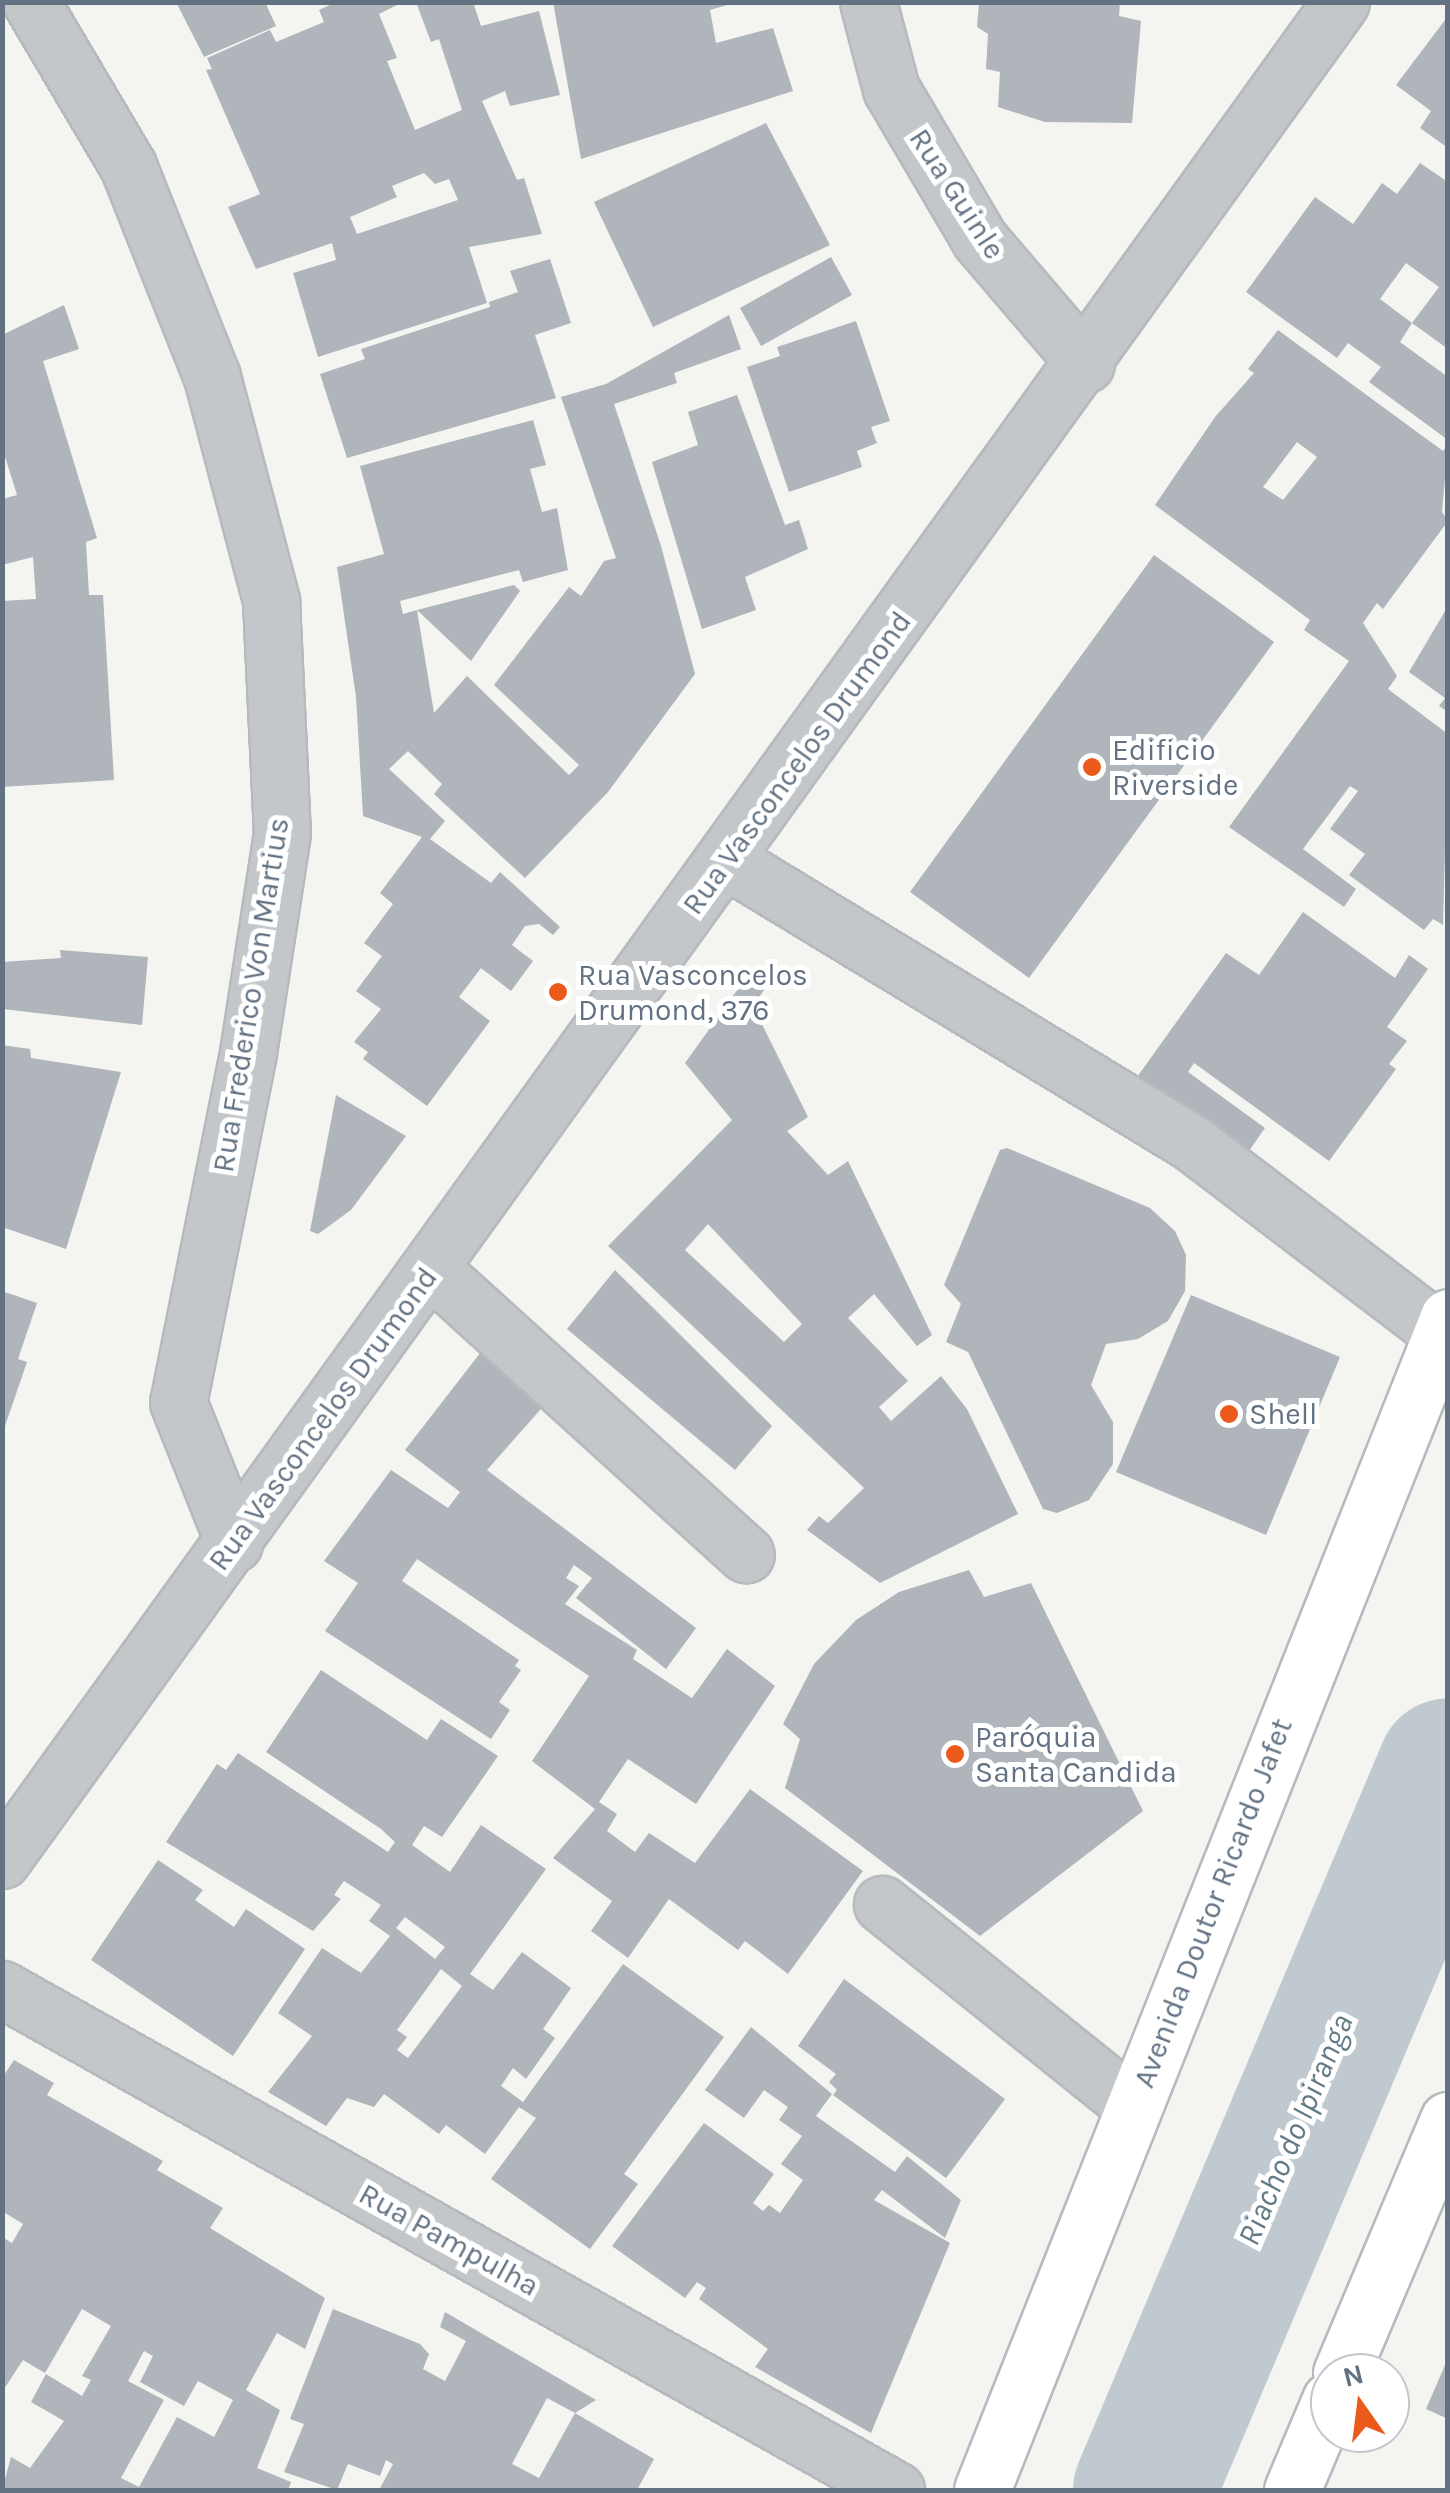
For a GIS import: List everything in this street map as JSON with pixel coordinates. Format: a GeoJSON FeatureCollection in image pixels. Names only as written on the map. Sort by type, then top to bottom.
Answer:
{"type":"FeatureCollection","features":[{"type":"Feature","properties":{"kind":"main road","name":"Avenida Doutor Ricardo Jafet"},"geometry":{"type":"LineString","coordinates":[[982,2490],[1444,1325]]}},
{"type":"Feature","properties":{"kind":"main road"},"geometry":{"type":"LineString","coordinates":[[1349,2353],[1448,2120]]}},
{"type":"Feature","properties":{"kind":"main road"},"geometry":{"type":"LineString","coordinates":[[1292,2490],[1310,2447]]}},
{"type":"Feature","properties":{"kind":"street","name":"Rua Frederico Von Martius"},"geometry":{"type":"LineString","coordinates":[[31,2],[128,166],[212,376],[272,601],[282,833],[248,1053],[178,1402],[234,1543]]}},
{"type":"Feature","properties":{"kind":"street","name":"Rua Guinle"},"geometry":{"type":"LineString","coordinates":[[868,2],[890,89],[980,240],[1086,364]]}},
{"type":"Feature","properties":{"kind":"street","name":"Rua Vasconcelos Drumond"},"geometry":{"type":"LineString","coordinates":[[2,1860],[1086,364],[1341,2]]}},
{"type":"Feature","properties":{"kind":"street"},"geometry":{"type":"LineString","coordinates":[[726,860],[1192,1143],[1444,1325]]}},
{"type":"Feature","properties":{"kind":"street"},"geometry":{"type":"LineString","coordinates":[[431,1269],[746,1555]]}},
{"type":"Feature","properties":{"kind":"street"},"geometry":{"type":"LineString","coordinates":[[882,1904],[1133,2106]]}},
{"type":"Feature","properties":{"kind":"street","name":"Rua Pampulha"},"geometry":{"type":"LineString","coordinates":[[2,1989],[896,2490]]}},
{"type":"Feature","properties":{"kind":"building"},"geometry":{"type":"Polygon","coordinates":[[[176,2],[265,2],[276,26],[204,57],[176,2]]]}},
{"type":"Feature","properties":{"kind":"building"},"geometry":{"type":"Polygon","coordinates":[[[336,2],[403,2],[379,14],[397,58],[387,61],[415,130],[462,110],[439,39],[431,42],[416,2],[473,2],[481,26],[539,11],[560,95],[510,106],[505,91],[482,101],[517,180],[524,178],[542,234],[469,247],[487,303],[318,357],[293,273],[336,260],[332,243],[256,269],[228,207],[260,194],[206,70],[212,69],[207,58],[270,30],[276,42],[324,22],[319,10],[336,2]],[[424,173],[392,186],[397,197],[350,217],[357,234],[458,200],[449,179],[435,184],[424,173]]]}},
{"type":"Feature","properties":{"kind":"building"},"geometry":{"type":"Polygon","coordinates":[[[553,2],[738,2],[710,10],[716,43],[773,28],[793,91],[581,159],[553,2]]]}},
{"type":"Feature","properties":{"kind":"building"},"geometry":{"type":"Polygon","coordinates":[[[979,2],[1120,2],[1119,16],[1141,21],[1132,123],[1045,122],[998,107],[1000,72],[986,69],[988,34],[977,27],[979,2]]]}},
{"type":"Feature","properties":{"kind":"building"},"geometry":{"type":"Polygon","coordinates":[[[1448,16],[1448,148],[1420,128],[1431,111],[1396,85],[1448,16]]]}},
{"type":"Feature","properties":{"kind":"building"},"geometry":{"type":"Polygon","coordinates":[[[766,123],[830,245],[653,327],[594,202],[766,123]]]}},
{"type":"Feature","properties":{"kind":"building"},"geometry":{"type":"Polygon","coordinates":[[[1420,163],[1448,182],[1448,349],[1412,323],[1400,342],[1448,377],[1448,440],[1369,382],[1381,367],[1348,343],[1337,358],[1246,292],[1315,197],[1353,224],[1382,183],[1397,194],[1420,163]],[[1406,263],[1380,299],[1412,323],[1439,287],[1406,263]]]}},
{"type":"Feature","properties":{"kind":"building"},"geometry":{"type":"Polygon","coordinates":[[[831,257],[852,295],[761,346],[740,308],[831,257]]]}},
{"type":"Feature","properties":{"kind":"building"},"geometry":{"type":"Polygon","coordinates":[[[550,259],[571,323],[535,335],[556,398],[347,458],[320,374],[365,359],[361,349],[490,307],[489,302],[518,292],[510,271],[550,259]]]}},
{"type":"Feature","properties":{"kind":"building"},"geometry":{"type":"Polygon","coordinates":[[[64,305],[79,349],[43,361],[97,538],[86,542],[89,595],[103,595],[114,780],[2,787],[2,601],[36,599],[33,557],[2,565],[2,499],[17,495],[2,447],[2,335],[64,305]]]}},
{"type":"Feature","properties":{"kind":"building"},"geometry":{"type":"Polygon","coordinates":[[[729,315],[741,349],[674,373],[677,383],[614,404],[661,546],[695,674],[608,792],[525,878],[434,794],[442,784],[408,751],[389,769],[445,821],[430,839],[491,883],[500,872],[560,927],[553,935],[539,924],[525,926],[512,945],[533,961],[511,991],[481,968],[459,997],[490,1021],[427,1106],[363,1059],[368,1052],[354,1042],[381,1009],[356,991],[382,956],[364,943],[393,904],[380,893],[422,837],[363,816],[356,697],[337,567],[384,554],[360,466],[533,420],[546,465],[530,469],[542,512],[557,508],[568,570],[523,582],[519,570],[400,601],[403,614],[417,610],[434,713],[467,676],[569,775],[579,765],[494,685],[569,587],[581,596],[604,561],[616,558],[561,397],[606,384],[729,315]]]}},
{"type":"Feature","properties":{"kind":"building"},"geometry":{"type":"Polygon","coordinates":[[[856,321],[890,421],[871,427],[877,443],[857,451],[862,467],[789,492],[747,367],[780,356],[777,347],[856,321]]]}},
{"type":"Feature","properties":{"kind":"building"},"geometry":{"type":"Polygon","coordinates":[[[1278,330],[1443,451],[1448,444],[1442,512],[1448,521],[1383,609],[1377,603],[1363,623],[1397,676],[1388,689],[1448,734],[1443,925],[1433,919],[1424,930],[1349,875],[1365,854],[1330,829],[1358,791],[1350,786],[1303,849],[1356,889],[1344,907],[1229,827],[1349,661],[1304,630],[1310,620],[1155,505],[1215,417],[1254,373],[1248,369],[1278,330]],[[1297,442],[1263,487],[1283,500],[1317,457],[1297,442]]]}},
{"type":"Feature","properties":{"kind":"building"},"geometry":{"type":"Polygon","coordinates":[[[737,395],[785,525],[799,520],[808,549],[745,577],[756,610],[702,629],[652,462],[698,445],[688,412],[737,395]]]}},
{"type":"Feature","properties":{"kind":"building","name":"Edificio Riverside"},"geometry":{"type":"Polygon","coordinates":[[[1154,555],[1274,642],[1029,978],[910,892],[1154,555]]]}},
{"type":"Feature","properties":{"kind":"building"},"geometry":{"type":"Polygon","coordinates":[[[514,585],[520,591],[471,661],[417,610],[514,585]]]}},
{"type":"Feature","properties":{"kind":"building"},"geometry":{"type":"Polygon","coordinates":[[[1448,606],[1448,712],[1439,706],[1445,698],[1409,672],[1448,606]]]}},
{"type":"Feature","properties":{"kind":"building"},"geometry":{"type":"Polygon","coordinates":[[[1303,912],[1395,978],[1409,955],[1428,969],[1387,1027],[1407,1041],[1389,1064],[1396,1069],[1329,1161],[1194,1063],[1188,1072],[1265,1128],[1244,1158],[1132,1084],[1226,953],[1259,975],[1303,912]]]}},
{"type":"Feature","properties":{"kind":"building"},"geometry":{"type":"Polygon","coordinates":[[[60,950],[148,957],[142,1025],[2,1009],[2,962],[61,958],[60,950]]]}},
{"type":"Feature","properties":{"kind":"building"},"geometry":{"type":"Polygon","coordinates":[[[753,968],[764,990],[753,1006],[808,1117],[787,1131],[828,1175],[848,1161],[932,1335],[917,1346],[874,1294],[848,1318],[908,1381],[879,1407],[891,1421],[941,1376],[967,1409],[1018,1514],[880,1583],[807,1530],[819,1516],[828,1523],[864,1488],[608,1246],[732,1120],[685,1063],[753,968]],[[708,1224],[685,1250],[784,1342],[802,1324],[708,1224]]]}},
{"type":"Feature","properties":{"kind":"building"},"geometry":{"type":"Polygon","coordinates":[[[2,1045],[30,1049],[31,1058],[121,1072],[66,1249],[2,1227],[2,1045]]]}},
{"type":"Feature","properties":{"kind":"building"},"geometry":{"type":"Polygon","coordinates":[[[336,1095],[406,1136],[351,1210],[318,1234],[310,1231],[336,1095]]]}},
{"type":"Feature","properties":{"kind":"building"},"geometry":{"type":"Polygon","coordinates":[[[1007,1148],[1150,1208],[1175,1231],[1186,1255],[1185,1291],[1168,1321],[1138,1339],[1106,1344],[1091,1385],[1113,1422],[1113,1464],[1089,1500],[1057,1513],[1043,1509],[968,1352],[946,1342],[961,1304],[944,1285],[1000,1150],[1007,1148]]]}},
{"type":"Feature","properties":{"kind":"building"},"geometry":{"type":"Polygon","coordinates":[[[615,1270],[772,1426],[735,1470],[567,1329],[615,1270]]]}},
{"type":"Feature","properties":{"kind":"building"},"geometry":{"type":"Polygon","coordinates":[[[2,1291],[37,1303],[18,1359],[27,1362],[3,1432],[2,1291]]]}},
{"type":"Feature","properties":{"kind":"building","name":"Shell"},"geometry":{"type":"Polygon","coordinates":[[[1191,1295],[1340,1357],[1266,1535],[1116,1472],[1191,1295]]]}},
{"type":"Feature","properties":{"kind":"building"},"geometry":{"type":"Polygon","coordinates":[[[491,1339],[548,1401],[487,1470],[696,1628],[666,1669],[576,1598],[592,1578],[574,1565],[566,1578],[579,1586],[565,1604],[637,1650],[633,1659],[692,1698],[727,1649],[775,1686],[696,1804],[628,1759],[599,1802],[617,1814],[607,1831],[635,1852],[649,1833],[695,1863],[750,1789],[863,1871],[788,1974],[745,1941],[738,1950],[669,1899],[628,1958],[591,1931],[612,1901],[553,1858],[595,1809],[532,1761],[589,1676],[417,1559],[402,1581],[519,1660],[515,1666],[521,1670],[499,1702],[510,1710],[491,1739],[325,1631],[358,1583],[324,1561],[391,1470],[448,1508],[460,1492],[405,1450],[491,1339]]]}},
{"type":"Feature","properties":{"kind":"building","name":"Paróquia Santa Candida"},"geometry":{"type":"Polygon","coordinates":[[[969,1570],[984,1597],[1031,1583],[1143,1811],[980,1936],[785,1788],[800,1739],[783,1724],[814,1664],[856,1620],[899,1592],[969,1570]]]}},
{"type":"Feature","properties":{"kind":"building"},"geometry":{"type":"Polygon","coordinates":[[[321,1670],[427,1740],[441,1719],[498,1756],[442,1837],[424,1826],[412,1845],[450,1872],[481,1825],[546,1869],[470,1974],[493,1990],[522,1952],[571,1988],[543,2029],[555,2038],[526,2079],[513,2068],[501,2086],[523,2102],[623,1964],[724,2037],[624,2174],[638,2184],[590,2249],[491,2179],[536,2118],[519,2107],[485,2154],[446,2125],[439,2134],[384,2094],[374,2107],[347,2098],[326,2126],[268,2092],[312,2036],[278,2013],[322,1948],[361,1973],[390,1936],[369,1921],[381,1905],[344,1881],[334,1895],[341,1899],[313,1931],[166,1842],[217,1764],[226,1770],[238,1753],[388,1852],[395,1842],[266,1752],[321,1670]],[[405,1917],[396,1928],[435,1959],[445,1947],[405,1917]],[[441,1969],[397,2030],[407,2037],[397,2050],[408,2058],[462,1986],[441,1969]]]}},
{"type":"Feature","properties":{"kind":"building"},"geometry":{"type":"Polygon","coordinates":[[[158,1860],[203,1890],[195,1900],[234,1927],[246,1909],[305,1949],[233,2056],[91,1960],[158,1860]]]}},
{"type":"Feature","properties":{"kind":"building"},"geometry":{"type":"Polygon","coordinates":[[[844,1979],[1005,2099],[946,2178],[833,2095],[837,2090],[829,2082],[836,2074],[798,2046],[844,1979]]]}},
{"type":"Feature","properties":{"kind":"building"},"geometry":{"type":"Polygon","coordinates":[[[751,2027],[832,2094],[816,2116],[895,2172],[907,2156],[961,2200],[945,2238],[882,2190],[874,2200],[950,2243],[871,2433],[755,2367],[768,2349],[699,2299],[706,2288],[697,2282],[685,2298],[612,2246],[704,2123],[774,2174],[753,2203],[763,2211],[769,2205],[780,2213],[803,2180],[781,2164],[802,2136],[779,2120],[788,2107],[764,2090],[744,2118],[705,2090],[751,2027]]]}},
{"type":"Feature","properties":{"kind":"building"},"geometry":{"type":"Polygon","coordinates":[[[14,2060],[54,2083],[47,2095],[163,2161],[157,2170],[223,2208],[210,2228],[325,2298],[305,2349],[277,2333],[246,2390],[280,2410],[257,2468],[291,2482],[288,2490],[2,2490],[11,2457],[30,2468],[64,2421],[31,2402],[46,2374],[82,2396],[91,2380],[82,2376],[111,2326],[82,2309],[45,2373],[23,2360],[2,2392],[2,2237],[12,2243],[23,2224],[2,2211],[2,2078],[14,2060]],[[144,2351],[128,2381],[164,2400],[121,2478],[139,2487],[177,2417],[214,2437],[233,2400],[198,2381],[184,2406],[140,2382],[153,2356],[144,2351]]]}},
{"type":"Feature","properties":{"kind":"building"},"geometry":{"type":"Polygon","coordinates":[[[333,2309],[420,2344],[429,2354],[423,2369],[445,2381],[466,2341],[440,2327],[445,2312],[596,2400],[575,2413],[654,2459],[637,2490],[379,2490],[393,2464],[386,2460],[380,2476],[348,2464],[337,2490],[284,2472],[304,2424],[290,2419],[333,2309]],[[547,2398],[512,2464],[539,2478],[575,2413],[547,2398]]]}},
{"type":"Feature","properties":{"kind":"building"},"geometry":{"type":"Polygon","coordinates":[[[1445,2365],[1448,2367],[1448,2419],[1426,2409],[1445,2365]]]}},
{"type":"Feature","properties":{"kind":"waterway","name":"Riacho do Ipiranga"},"geometry":{"type":"LineString","coordinates":[[1144,2490],[1448,1770]]}},
{"type":"Feature","properties":{"kind":"place","name":"Edificio Riverside"},"geometry":{"type":"Point","coordinates":[1092,767]}},
{"type":"Feature","properties":{"kind":"place","name":"Rua Vasconcelos Drumond, 376"},"geometry":{"type":"Point","coordinates":[558,992]}},
{"type":"Feature","properties":{"kind":"place","name":"Shell"},"geometry":{"type":"Point","coordinates":[1229,1414]}},
{"type":"Feature","properties":{"kind":"place","name":"Paróquia Santa Candida"},"geometry":{"type":"Point","coordinates":[955,1754]}}]}
